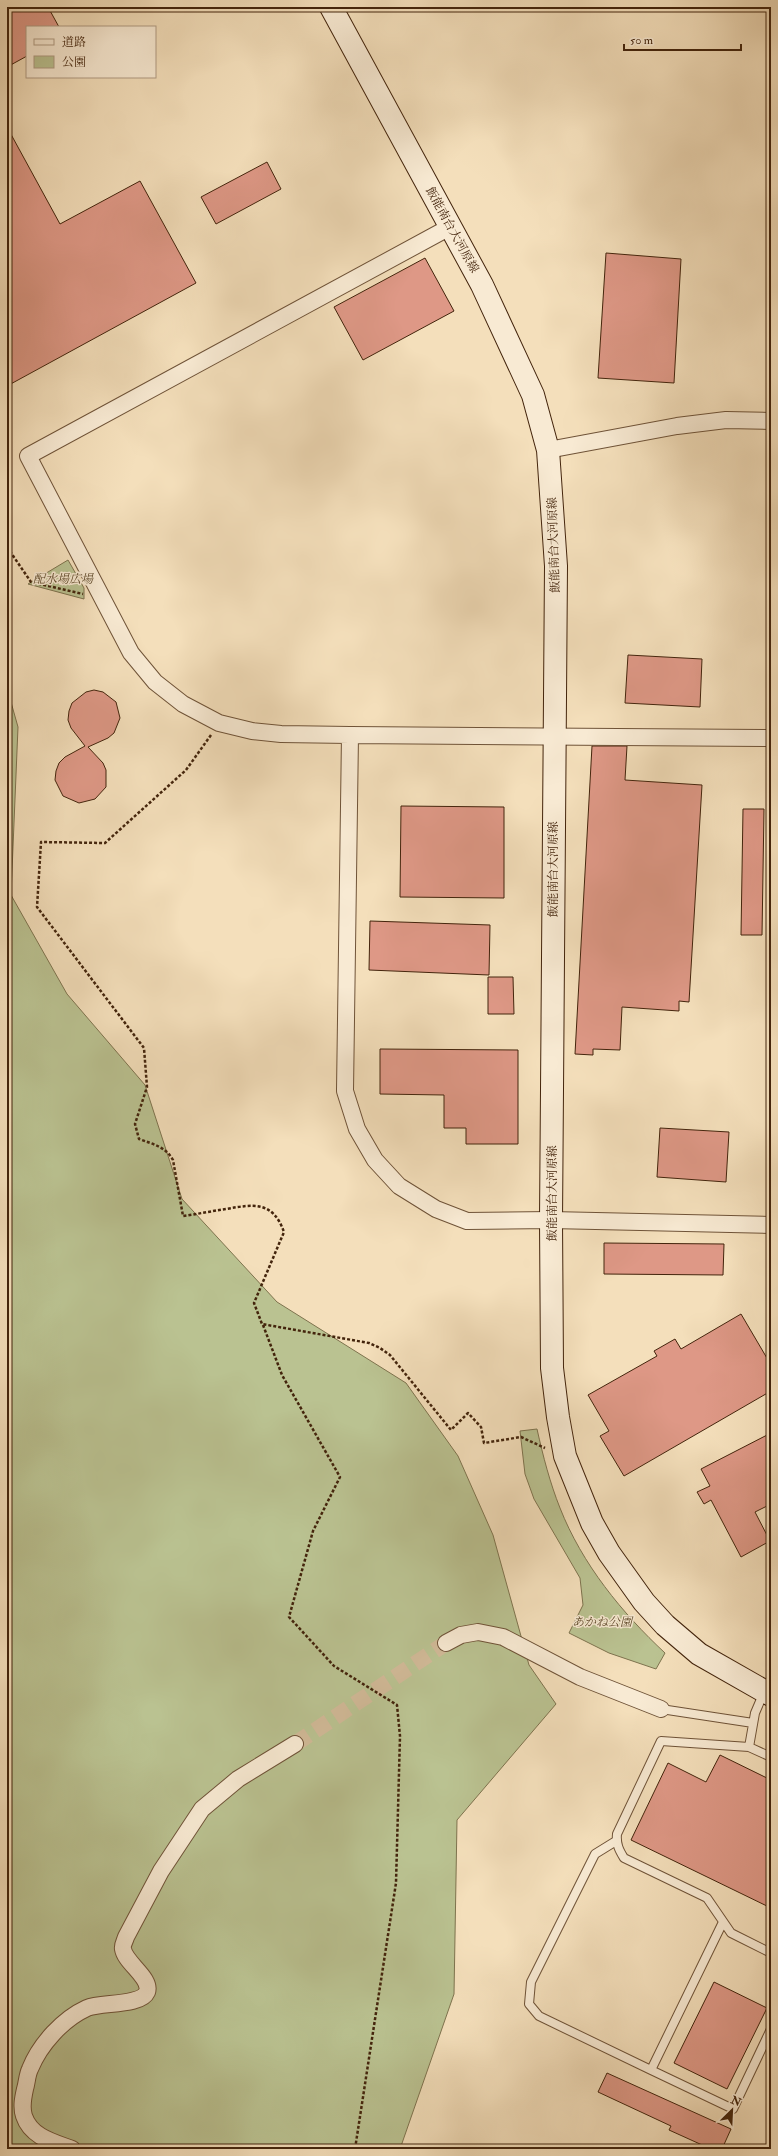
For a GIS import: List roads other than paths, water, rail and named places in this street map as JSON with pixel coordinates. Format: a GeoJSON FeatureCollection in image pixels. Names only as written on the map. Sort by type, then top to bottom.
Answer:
{"type":"FeatureCollection","features":[{"type":"Feature","properties":{"kind":"street","name":"飯能南台大河原線"},"geometry":{"type":"LineString","coordinates":[[331,7],[450,227],[508,339],[533,395],[548,450],[556,566],[551,1220],[552,1368],[558,1417],[566,1456],[592,1523],[609,1553],[626,1579],[665,1625],[699,1654],[768,1694]]}},
{"type":"Feature","properties":{"kind":"street"},"geometry":{"type":"LineString","coordinates":[[450,227],[28,456],[130,653],[155,682],[183,704],[219,723],[252,731],[281,734],[350,736],[771,738]]}},
{"type":"Feature","properties":{"kind":"street"},"geometry":{"type":"LineString","coordinates":[[548,450],[677,426],[726,420],[771,421]]}},
{"type":"Feature","properties":{"kind":"street"},"geometry":{"type":"LineString","coordinates":[[350,736],[345,1091],[357,1129],[375,1160],[399,1186],[436,1209],[467,1221],[551,1220],[771,1225]]}},
{"type":"Feature","properties":{"kind":"street"},"geometry":{"type":"LineString","coordinates":[[446,1643],[460,1635],[478,1632],[503,1637],[580,1677],[661,1709]]}},
{"type":"Feature","properties":{"kind":"street"},"geometry":{"type":"LineString","coordinates":[[72,2149],[36,2133],[27,2125],[23,2114],[22,2103],[29,2070],[38,2054],[60,2027],[88,2008],[106,2003],[133,2002],[143,1998],[147,1992],[147,1984],[126,1958],[123,1948],[126,1937],[161,1871],[202,1808],[238,1779],[295,1744]]}},
{"type":"Feature","properties":{"kind":"lane"},"geometry":{"type":"LineString","coordinates":[[750,1746],[755,1713],[768,1694]]}},
{"type":"Feature","properties":{"kind":"lane"},"geometry":{"type":"LineString","coordinates":[[661,1709],[753,1723]]}},
{"type":"Feature","properties":{"kind":"lane"},"geometry":{"type":"LineString","coordinates":[[771,1757],[750,1746],[661,1741],[617,1834],[616,1841],[617,1847],[624,1858],[707,1898],[730,1933],[771,1953]]}},
{"type":"Feature","properties":{"kind":"lane"},"geometry":{"type":"LineString","coordinates":[[757,1751],[771,1753]]}},
{"type":"Feature","properties":{"kind":"lane"},"geometry":{"type":"LineString","coordinates":[[616,1841],[595,1854],[531,1982],[529,2004],[539,2016],[733,2109],[771,2029]]}},
{"type":"Feature","properties":{"kind":"lane"},"geometry":{"type":"LineString","coordinates":[[651,2070],[723,1922]]}},
{"type":"Feature","properties":{"kind":"tunnel"},"geometry":{"type":"LineString","coordinates":[[295,1744],[446,1643]]}},
{"type":"Feature","properties":{"kind":"park label","name":"配水場広場"},"geometry":{"type":"Point","coordinates":[63,579]}},
{"type":"Feature","properties":{"kind":"park label","name":"あかね公園"},"geometry":{"type":"Point","coordinates":[602,1622]}}]}
